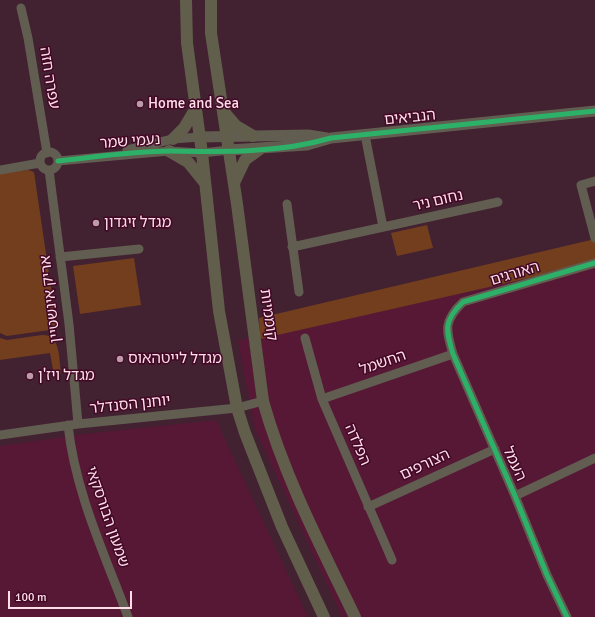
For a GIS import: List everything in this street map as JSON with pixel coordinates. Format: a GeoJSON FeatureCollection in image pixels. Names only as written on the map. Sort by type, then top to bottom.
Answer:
{"type":"FeatureCollection","features":[{"type":"Feature","properties":{"kind":"main road"},"geometry":{"type":"LineString","coordinates":[[186,0],[187,43],[206,184],[219,311],[237,408],[244,432],[282,527],[324,617]]}},
{"type":"Feature","properties":{"kind":"main road","name":"קוממיות"},"geometry":{"type":"LineString","coordinates":[[211,0],[211,33],[234,184],[263,401],[270,426],[300,499],[354,617]]}},
{"type":"Feature","properties":{"kind":"main road"},"geometry":{"type":"LineString","coordinates":[[173,139],[184,128],[196,108]]}},
{"type":"Feature","properties":{"kind":"main road"},"geometry":{"type":"LineString","coordinates":[[223,111],[236,126],[253,136]]}},
{"type":"Feature","properties":{"kind":"main road"},"geometry":{"type":"LineString","coordinates":[[234,184],[245,160],[260,149]]}},
{"type":"Feature","properties":{"kind":"main road"},"geometry":{"type":"LineString","coordinates":[[170,151],[188,162],[206,184]]}},
{"type":"Feature","properties":{"kind":"street","name":"עפרה חזה"},"geometry":{"type":"LineString","coordinates":[[21,8],[28,38],[47,153]]}},
{"type":"Feature","properties":{"kind":"street","name":"הנביאים"},"geometry":{"type":"LineString","coordinates":[[229,150],[307,145],[331,138],[595,111]]}},
{"type":"Feature","properties":{"kind":"street","name":"הנביאים"},"geometry":{"type":"LineString","coordinates":[[200,137],[308,135],[331,138]]}},
{"type":"Feature","properties":{"kind":"street"},"geometry":{"type":"LineString","coordinates":[[365,135],[383,227]]}},
{"type":"Feature","properties":{"kind":"street","name":"נעמי שמר"},"geometry":{"type":"LineString","coordinates":[[98,157],[173,139],[200,137]]}},
{"type":"Feature","properties":{"kind":"street","name":"נעמי שמר"},"geometry":{"type":"LineString","coordinates":[[58,161],[170,151],[202,153],[229,150]]}},
{"type":"Feature","properties":{"kind":"street"},"geometry":{"type":"LineString","coordinates":[[47,153],[55,155],[58,161],[55,168],[50,170],[43,168],[40,163],[41,157],[47,153]]}},
{"type":"Feature","properties":{"kind":"street"},"geometry":{"type":"LineString","coordinates":[[0,170],[40,163]]}},
{"type":"Feature","properties":{"kind":"street","name":"אריק אינשטיין"},"geometry":{"type":"LineString","coordinates":[[50,170],[68,320],[78,424]]}},
{"type":"Feature","properties":{"kind":"street"},"geometry":{"type":"LineString","coordinates":[[595,181],[581,185],[595,238]]}},
{"type":"Feature","properties":{"kind":"street","name":"נחום ניר"},"geometry":{"type":"LineString","coordinates":[[292,247],[498,202]]}},
{"type":"Feature","properties":{"kind":"street"},"geometry":{"type":"LineString","coordinates":[[287,204],[299,292]]}},
{"type":"Feature","properties":{"kind":"street"},"geometry":{"type":"LineString","coordinates":[[60,257],[140,249]]}},
{"type":"Feature","properties":{"kind":"street","name":"האורגים"},"geometry":{"type":"LineString","coordinates":[[448,319],[463,302],[595,263]]}},
{"type":"Feature","properties":{"kind":"street","name":"העמל"},"geometry":{"type":"LineString","coordinates":[[448,319],[447,334],[453,354],[515,496],[547,575],[567,617]]}},
{"type":"Feature","properties":{"kind":"street","name":"הפלדה"},"geometry":{"type":"LineString","coordinates":[[305,338],[322,399],[392,560]]}},
{"type":"Feature","properties":{"kind":"street","name":"החשמל"},"geometry":{"type":"LineString","coordinates":[[322,399],[453,354]]}},
{"type":"Feature","properties":{"kind":"street","name":"יוחנן הסנדלר"},"geometry":{"type":"LineString","coordinates":[[0,435],[68,425],[237,408],[263,401]]}},
{"type":"Feature","properties":{"kind":"street","name":"שמעון הבורסקאי"},"geometry":{"type":"LineString","coordinates":[[68,425],[70,450],[76,476],[128,617]]}},
{"type":"Feature","properties":{"kind":"street","name":"הצורפים"},"geometry":{"type":"LineString","coordinates":[[368,507],[495,449]]}},
{"type":"Feature","properties":{"kind":"street"},"geometry":{"type":"LineString","coordinates":[[515,496],[595,458]]}},
{"type":"Feature","properties":{"kind":"shaded area"},"geometry":{"type":"Polygon","coordinates":[[[28,170],[34,172],[57,329],[7,336],[0,333],[0,173],[28,170]]]}},
{"type":"Feature","properties":{"kind":"shaded area"},"geometry":{"type":"Polygon","coordinates":[[[427,225],[433,248],[397,256],[391,233],[427,225]]]}},
{"type":"Feature","properties":{"kind":"shaded area"},"geometry":{"type":"Polygon","coordinates":[[[595,239],[595,263],[260,339],[259,318],[595,239]]]}},
{"type":"Feature","properties":{"kind":"shaded area"},"geometry":{"type":"Polygon","coordinates":[[[595,255],[595,617],[342,617],[255,429],[238,341],[595,255]]]}},
{"type":"Feature","properties":{"kind":"shaded area"},"geometry":{"type":"Polygon","coordinates":[[[134,258],[141,305],[80,314],[73,266],[134,258]]]}},
{"type":"Feature","properties":{"kind":"shaded area"},"geometry":{"type":"Polygon","coordinates":[[[42,335],[48,336],[56,343],[61,374],[54,375],[50,353],[0,360],[0,338],[7,340],[42,335]]]}},
{"type":"Feature","properties":{"kind":"shaded area"},"geometry":{"type":"Polygon","coordinates":[[[216,420],[308,617],[0,617],[0,446],[84,434],[216,420]]]}},
{"type":"Feature","properties":{"kind":"cycle path"},"geometry":{"type":"LineString","coordinates":[[58,161],[143,152],[211,152],[272,149],[312,143],[331,138],[595,111]]}},
{"type":"Feature","properties":{"kind":"cycle path"},"geometry":{"type":"LineString","coordinates":[[567,617],[547,575],[515,496],[453,354],[448,326],[452,315],[463,302],[595,263]]}},
{"type":"Feature","properties":{"kind":"place","name":"Home and Sea"},"geometry":{"type":"Point","coordinates":[140,104]}},
{"type":"Feature","properties":{"kind":"place","name":"מגדל זיגדון"},"geometry":{"type":"Point","coordinates":[96,223]}},
{"type":"Feature","properties":{"kind":"place","name":"מגדל לייטהאוס"},"geometry":{"type":"Point","coordinates":[120,359]}},
{"type":"Feature","properties":{"kind":"place","name":"מגדל ויז'ן"},"geometry":{"type":"Point","coordinates":[30,376]}}]}
